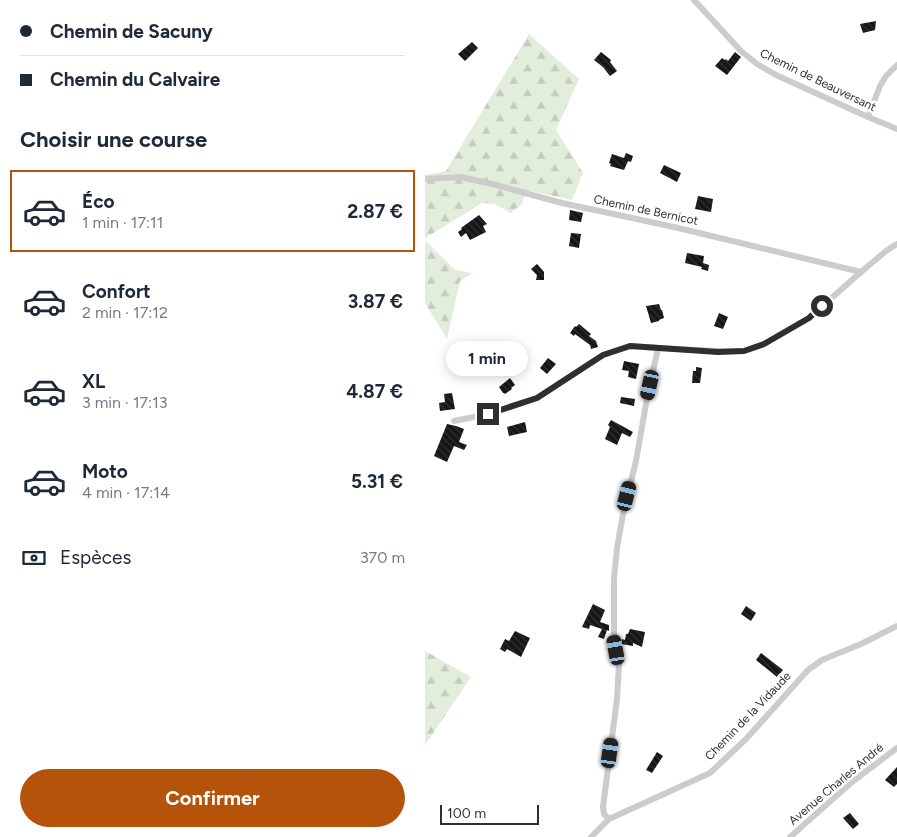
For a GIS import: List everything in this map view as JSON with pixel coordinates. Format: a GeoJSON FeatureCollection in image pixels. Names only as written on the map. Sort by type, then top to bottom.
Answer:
{"type":"FeatureCollection","features":[{"type":"Feature","properties":{"kind":"street","name":"Chemin de Beauversant"},"geometry":{"type":"LineString","coordinates":[[694,0],[741,51],[757,64],[897,129]]}},
{"type":"Feature","properties":{"kind":"street"},"geometry":{"type":"LineString","coordinates":[[868,117],[880,86],[886,76],[897,65]]}},
{"type":"Feature","properties":{"kind":"street","name":"Chemin de Bernicot"},"geometry":{"type":"LineString","coordinates":[[425,179],[461,177],[562,203],[674,227],[861,272]]}},
{"type":"Feature","properties":{"kind":"street"},"geometry":{"type":"LineString","coordinates":[[454,421],[488,414],[537,398],[603,355],[630,346],[718,352],[744,351],[764,344],[809,318],[861,272],[897,244]]}},
{"type":"Feature","properties":{"kind":"street"},"geometry":{"type":"LineString","coordinates":[[609,819],[603,808],[617,699],[619,664],[614,637],[614,578],[617,548],[658,348]]}},
{"type":"Feature","properties":{"kind":"street","name":"Chemin de la Vidaude"},"geometry":{"type":"LineString","coordinates":[[591,837],[609,819],[710,773],[746,739],[808,670],[822,660],[861,644],[897,626]]}},
{"type":"Feature","properties":{"kind":"street","name":"Avenue Charles André"},"geometry":{"type":"LineString","coordinates":[[790,837],[853,782],[897,748]]}},
{"type":"Feature","properties":{"kind":"green space"},"geometry":{"type":"Polygon","coordinates":[[[529,34],[579,79],[556,130],[583,173],[572,200],[526,190],[522,204],[511,213],[495,204],[482,203],[425,238],[425,175],[446,171],[529,34]]]}},
{"type":"Feature","properties":{"kind":"green space"},"geometry":{"type":"Polygon","coordinates":[[[425,240],[455,270],[473,273],[460,281],[447,339],[425,303],[425,240]]]}},
{"type":"Feature","properties":{"kind":"green space"},"geometry":{"type":"Polygon","coordinates":[[[425,651],[471,677],[425,745],[425,651]]]}},
{"type":"Feature","properties":{"kind":"building"},"geometry":{"type":"Polygon","coordinates":[[[876,21],[875,30],[863,33],[860,24],[876,21]]]}},
{"type":"Feature","properties":{"kind":"building"},"geometry":{"type":"Polygon","coordinates":[[[472,42],[478,48],[465,61],[458,54],[472,42]]]}},
{"type":"Feature","properties":{"kind":"building"},"geometry":{"type":"Polygon","coordinates":[[[601,52],[611,60],[610,62],[617,71],[610,76],[594,60],[601,52]]]}},
{"type":"Feature","properties":{"kind":"building"},"geometry":{"type":"Polygon","coordinates":[[[735,52],[741,57],[727,75],[715,66],[722,58],[728,61],[735,52]]]}},
{"type":"Feature","properties":{"kind":"building"},"geometry":{"type":"Polygon","coordinates":[[[626,153],[633,156],[631,162],[628,161],[624,170],[610,166],[612,154],[624,158],[626,153]]]}},
{"type":"Feature","properties":{"kind":"building"},"geometry":{"type":"Polygon","coordinates":[[[664,165],[681,173],[677,182],[660,173],[664,165]]]}},
{"type":"Feature","properties":{"kind":"building"},"geometry":{"type":"Polygon","coordinates":[[[698,196],[713,199],[711,212],[695,209],[698,196]]]}},
{"type":"Feature","properties":{"kind":"building"},"geometry":{"type":"Polygon","coordinates":[[[570,210],[583,213],[581,222],[569,220],[570,210]]]}},
{"type":"Feature","properties":{"kind":"building"},"geometry":{"type":"Polygon","coordinates":[[[479,215],[487,224],[483,226],[486,232],[470,240],[466,233],[461,237],[458,232],[461,228],[479,215]]]}},
{"type":"Feature","properties":{"kind":"building"},"geometry":{"type":"Polygon","coordinates":[[[571,233],[581,234],[579,248],[569,246],[571,233]]]}},
{"type":"Feature","properties":{"kind":"building"},"geometry":{"type":"Polygon","coordinates":[[[687,253],[704,256],[703,263],[709,265],[708,271],[701,269],[702,267],[685,263],[687,253]]]}},
{"type":"Feature","properties":{"kind":"building"},"geometry":{"type":"Polygon","coordinates":[[[537,264],[544,272],[544,280],[536,280],[537,275],[531,269],[537,264]]]}},
{"type":"Feature","properties":{"kind":"building"},"geometry":{"type":"Polygon","coordinates":[[[659,304],[664,318],[651,323],[646,306],[659,304]]]}},
{"type":"Feature","properties":{"kind":"building"},"geometry":{"type":"Polygon","coordinates":[[[719,313],[728,317],[723,329],[714,326],[719,313]]]}},
{"type":"Feature","properties":{"kind":"building"},"geometry":{"type":"Polygon","coordinates":[[[579,324],[591,334],[589,336],[596,341],[598,347],[591,349],[590,345],[575,334],[574,336],[570,333],[579,324]]]}},
{"type":"Feature","properties":{"kind":"building"},"geometry":{"type":"Polygon","coordinates":[[[548,358],[556,364],[547,374],[540,368],[548,358]]]}},
{"type":"Feature","properties":{"kind":"building"},"geometry":{"type":"Polygon","coordinates":[[[624,361],[639,364],[636,379],[628,377],[629,371],[622,370],[624,361]]]}},
{"type":"Feature","properties":{"kind":"building"},"geometry":{"type":"Polygon","coordinates":[[[696,367],[702,368],[700,383],[692,383],[693,371],[696,371],[696,367]]]}},
{"type":"Feature","properties":{"kind":"building"},"geometry":{"type":"Polygon","coordinates":[[[510,378],[515,385],[505,394],[499,387],[510,378]]]}},
{"type":"Feature","properties":{"kind":"building"},"geometry":{"type":"Polygon","coordinates":[[[452,393],[455,409],[440,411],[439,403],[445,402],[444,394],[452,393]]]}},
{"type":"Feature","properties":{"kind":"building"},"geometry":{"type":"Polygon","coordinates":[[[621,397],[635,399],[634,406],[620,403],[621,397]]]}},
{"type":"Feature","properties":{"kind":"building"},"geometry":{"type":"Polygon","coordinates":[[[611,420],[633,432],[630,437],[622,433],[617,445],[605,439],[611,420]]]}},
{"type":"Feature","properties":{"kind":"building"},"geometry":{"type":"Polygon","coordinates":[[[525,422],[527,432],[509,436],[507,427],[525,422]]]}},
{"type":"Feature","properties":{"kind":"building"},"geometry":{"type":"Polygon","coordinates":[[[447,424],[464,429],[459,442],[467,445],[464,450],[454,446],[447,462],[434,456],[447,424]]]}},
{"type":"Feature","properties":{"kind":"building"},"geometry":{"type":"Polygon","coordinates":[[[593,604],[605,610],[600,622],[609,625],[609,631],[607,630],[604,639],[598,637],[602,629],[590,625],[589,629],[582,627],[593,604]]]}},
{"type":"Feature","properties":{"kind":"building"},"geometry":{"type":"Polygon","coordinates":[[[746,606],[756,613],[751,621],[741,614],[746,606]]]}},
{"type":"Feature","properties":{"kind":"building"},"geometry":{"type":"Polygon","coordinates":[[[630,629],[645,632],[642,647],[633,643],[633,646],[621,644],[622,639],[625,640],[626,634],[628,634],[630,629]]]}},
{"type":"Feature","properties":{"kind":"building"},"geometry":{"type":"Polygon","coordinates":[[[515,631],[530,638],[521,657],[507,649],[505,652],[500,649],[505,639],[509,641],[515,631]]]}},
{"type":"Feature","properties":{"kind":"building"},"geometry":{"type":"Polygon","coordinates":[[[761,653],[783,670],[777,677],[756,660],[761,653]]]}},
{"type":"Feature","properties":{"kind":"building"},"geometry":{"type":"Polygon","coordinates":[[[657,752],[663,756],[652,773],[646,770],[657,752]]]}},
{"type":"Feature","properties":{"kind":"building"},"geometry":{"type":"Polygon","coordinates":[[[897,767],[897,784],[894,787],[885,780],[897,767]]]}},
{"type":"Feature","properties":{"kind":"building"},"geometry":{"type":"Polygon","coordinates":[[[850,813],[859,824],[853,829],[843,818],[850,813]]]}},
{"type":"Feature","properties":{"kind":"route"},"geometry":{"type":"LineString","coordinates":[[488,414],[537,398],[603,355],[630,346],[718,352],[744,351],[764,344],[809,318],[822,306]]}}]}
